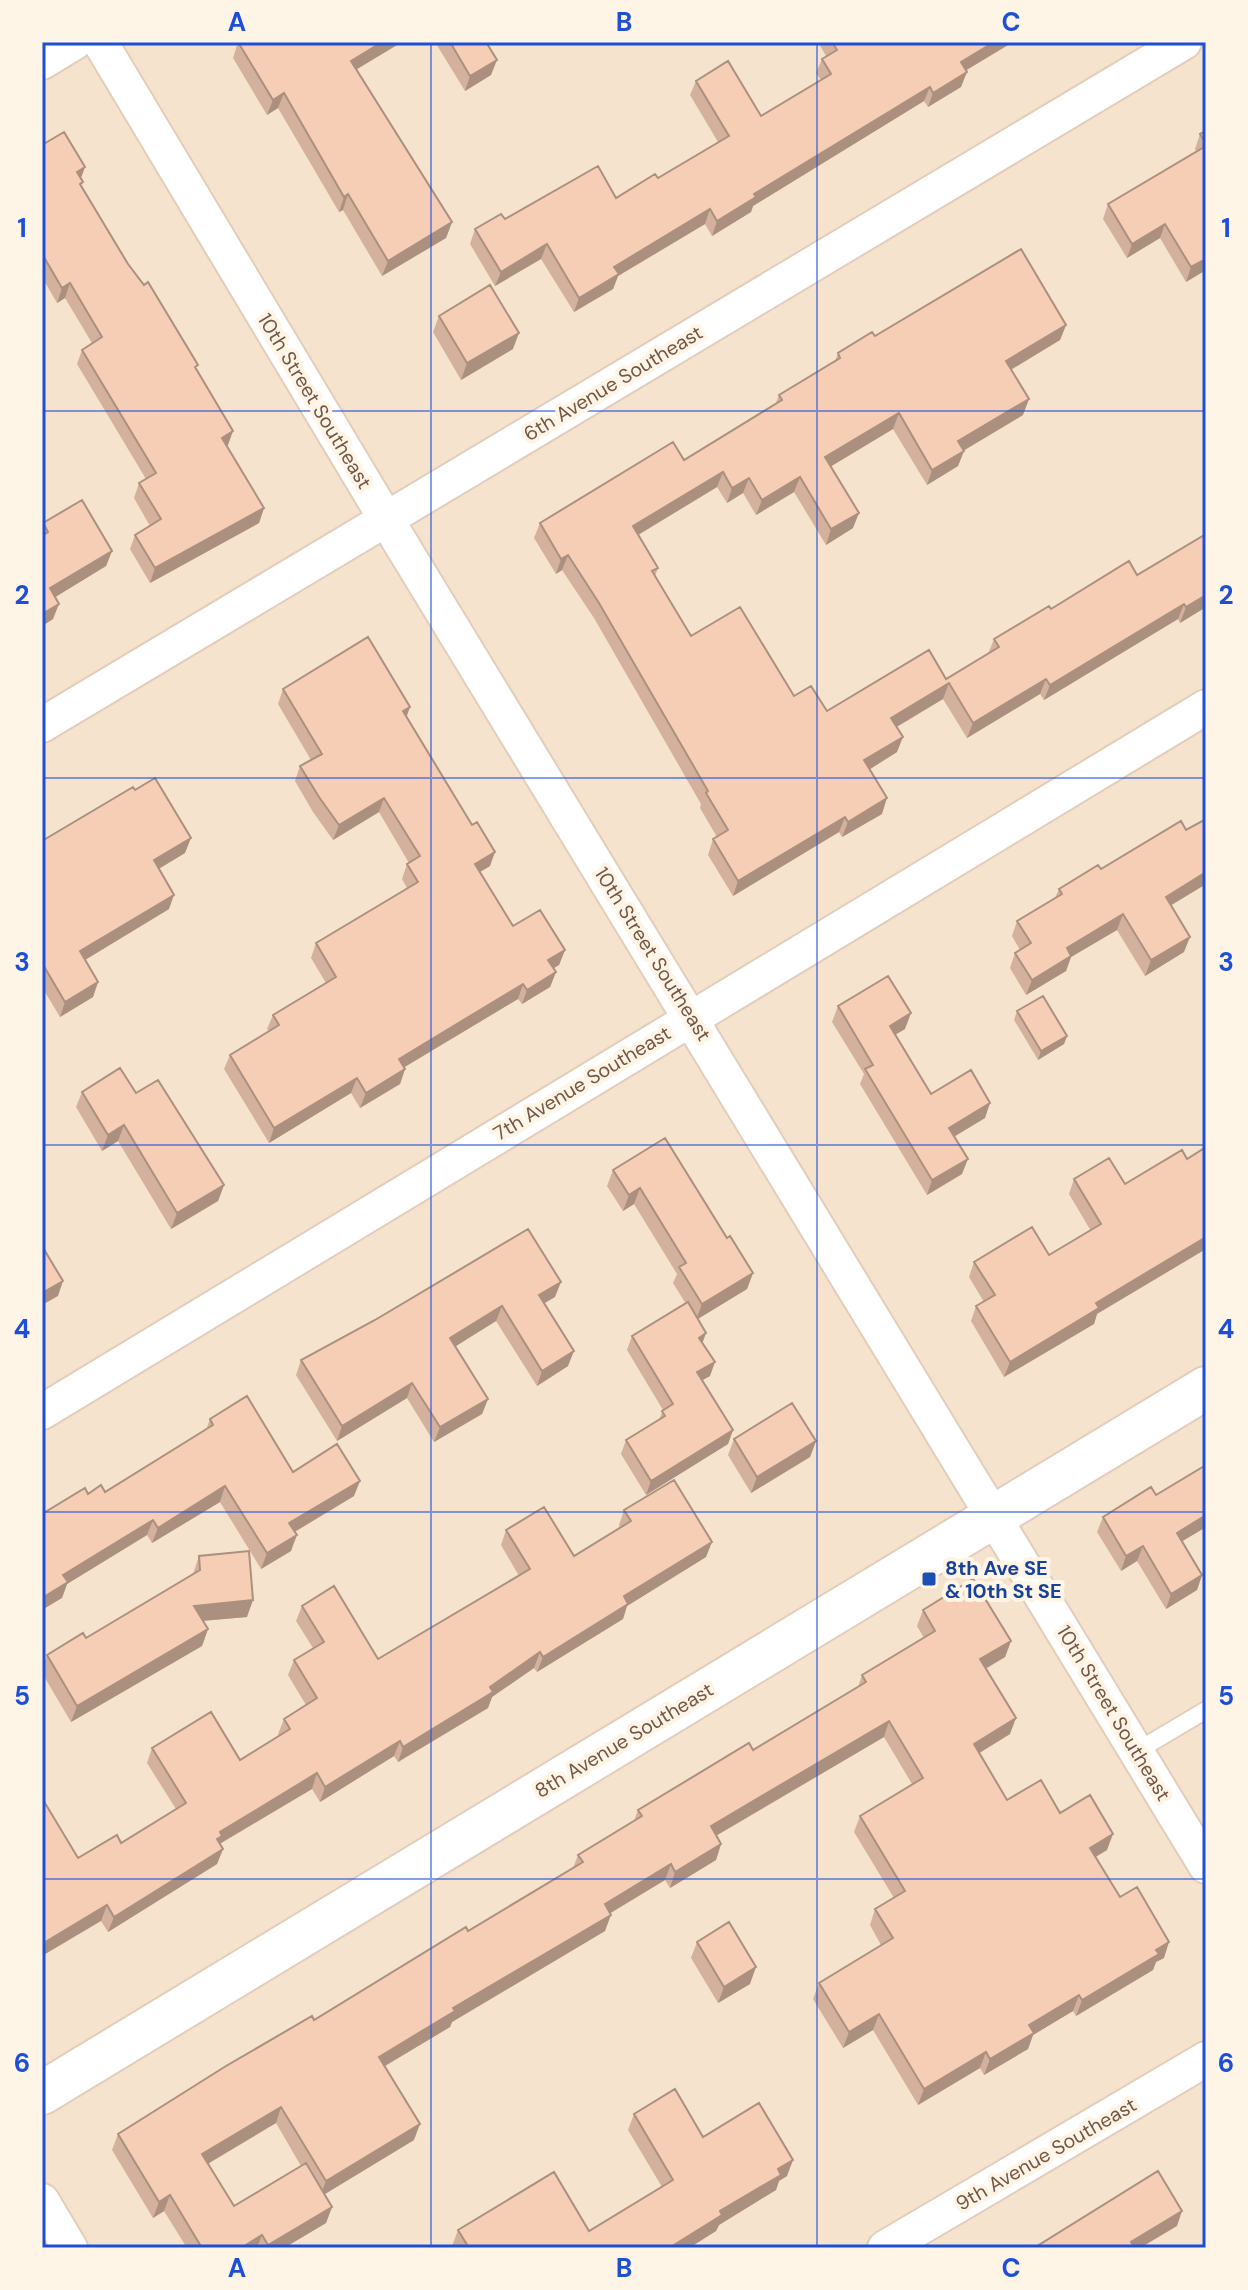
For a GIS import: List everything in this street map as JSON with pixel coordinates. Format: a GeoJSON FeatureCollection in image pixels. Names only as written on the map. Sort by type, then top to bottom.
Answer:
{"type":"FeatureCollection","features":[{"type":"Feature","properties":{"kind":"street"},"geometry":{"type":"LineString","coordinates":[[42,62],[75,42]]}},
{"type":"Feature","properties":{"kind":"street","name":"10th Street Southeast"},"geometry":{"type":"LineString","coordinates":[[100,42],[386,519],[1206,1866]]}},
{"type":"Feature","properties":{"kind":"street","name":"6th Avenue Southeast"},"geometry":{"type":"LineString","coordinates":[[42,725],[1184,42]]}},
{"type":"Feature","properties":{"kind":"street","name":"7th Avenue Southeast"},"geometry":{"type":"LineString","coordinates":[[42,1412],[1206,707]]}},
{"type":"Feature","properties":{"kind":"street","name":"8th Avenue Southeast"},"geometry":{"type":"LineString","coordinates":[[42,2093],[1206,1388]]}},
{"type":"Feature","properties":{"kind":"street","name":"9th Avenue Southeast"},"geometry":{"type":"LineString","coordinates":[[885,2248],[1206,2059]]}},
{"type":"Feature","properties":{"kind":"street"},"geometry":{"type":"LineString","coordinates":[[42,2201],[70,2248]]}},
{"type":"Feature","properties":{"kind":"lane"},"geometry":{"type":"LineString","coordinates":[[1137,1751],[1206,1710]]}},
{"type":"Feature","properties":{"kind":"shaded area"},"geometry":{"type":"Polygon","coordinates":[[[42,42],[1206,42],[1206,2248],[42,2248],[42,42]]]}},
{"type":"Feature","properties":{"kind":"building"},"geometry":{"type":"Polygon","coordinates":[[[238,42],[382,42],[351,61],[452,222],[388,261],[348,194],[344,197],[284,93],[273,100],[238,42]]]}},
{"type":"Feature","properties":{"kind":"building"},"geometry":{"type":"Polygon","coordinates":[[[450,42],[486,42],[497,60],[470,76],[450,42]]]}},
{"type":"Feature","properties":{"kind":"building"},"geometry":{"type":"Polygon","coordinates":[[[832,42],[994,42],[961,62],[967,72],[933,93],[930,87],[754,194],[756,197],[717,221],[710,209],[614,267],[619,274],[579,298],[547,244],[501,272],[475,229],[501,214],[505,219],[598,166],[616,198],[655,174],[658,178],[729,136],[696,81],[728,61],[761,116],[831,74],[822,59],[837,50],[832,42]]]}},
{"type":"Feature","properties":{"kind":"building"},"geometry":{"type":"Polygon","coordinates":[[[64,132],[85,167],[77,172],[83,182],[80,184],[128,264],[144,285],[148,282],[198,365],[195,367],[233,431],[222,438],[264,508],[155,568],[135,535],[161,519],[139,483],[156,473],[82,350],[102,337],[70,283],[62,288],[45,259],[42,261],[42,145],[64,132]]]}},
{"type":"Feature","properties":{"kind":"building"},"geometry":{"type":"Polygon","coordinates":[[[1206,146],[1206,259],[1191,267],[1165,224],[1132,244],[1108,204],[1206,146]]]}},
{"type":"Feature","properties":{"kind":"building"},"geometry":{"type":"Polygon","coordinates":[[[1021,249],[1066,325],[1006,361],[1029,399],[958,441],[964,451],[932,470],[899,413],[825,457],[859,513],[831,529],[800,477],[762,500],[749,478],[732,488],[723,472],[633,526],[658,568],[652,571],[691,636],[740,607],[794,696],[811,686],[827,711],[929,650],[946,679],[999,647],[994,639],[1049,606],[1051,609],[1129,561],[1137,575],[1206,534],[1206,595],[1186,607],[1184,604],[1050,685],[1046,679],[973,723],[949,683],[891,718],[903,737],[864,760],[887,798],[848,822],[845,817],[738,881],[713,839],[728,830],[706,793],[708,791],[599,603],[568,555],[561,559],[540,523],[673,442],[684,460],[782,400],[779,395],[840,358],[838,353],[872,332],[875,336],[1021,249]]]}},
{"type":"Feature","properties":{"kind":"building"},"geometry":{"type":"Polygon","coordinates":[[[490,285],[519,333],[467,363],[439,316],[490,285]]]}},
{"type":"Feature","properties":{"kind":"building"},"geometry":{"type":"Polygon","coordinates":[[[82,500],[112,551],[50,588],[59,604],[42,614],[42,536],[48,532],[43,523],[82,500]]]}},
{"type":"Feature","properties":{"kind":"building"},"geometry":{"type":"Polygon","coordinates":[[[368,637],[410,707],[403,711],[472,825],[477,822],[495,852],[475,864],[513,926],[540,910],[565,950],[548,960],[556,972],[527,990],[523,984],[399,1059],[405,1069],[366,1093],[357,1078],[274,1128],[230,1055],[279,1025],[273,1015],[336,977],[316,943],[418,882],[407,864],[420,856],[384,798],[339,825],[319,797],[300,766],[322,754],[283,689],[368,637]]]}},
{"type":"Feature","properties":{"kind":"building"},"geometry":{"type":"Polygon","coordinates":[[[155,778],[191,838],[154,860],[174,895],[80,951],[98,982],[65,1002],[42,963],[42,841],[133,787],[135,790],[155,778]]]}},
{"type":"Feature","properties":{"kind":"building"},"geometry":{"type":"Polygon","coordinates":[[[1206,819],[1206,872],[1166,897],[1190,937],[1151,960],[1123,914],[1067,948],[1071,956],[1032,980],[1015,953],[1031,943],[1017,921],[1062,894],[1059,889],[1098,865],[1101,869],[1181,821],[1186,830],[1206,819]]]}},
{"type":"Feature","properties":{"kind":"building"},"geometry":{"type":"Polygon","coordinates":[[[888,976],[911,1013],[890,1026],[931,1094],[971,1070],[990,1103],[949,1128],[968,1159],[932,1180],[865,1069],[873,1065],[838,1006],[888,976]]]}},
{"type":"Feature","properties":{"kind":"building"},"geometry":{"type":"Polygon","coordinates":[[[1043,996],[1067,1036],[1041,1051],[1017,1011],[1043,996]]]}},
{"type":"Feature","properties":{"kind":"building"},"geometry":{"type":"Polygon","coordinates":[[[120,1068],[136,1093],[158,1080],[224,1185],[177,1213],[124,1125],[108,1135],[82,1092],[120,1068]]]}},
{"type":"Feature","properties":{"kind":"building"},"geometry":{"type":"Polygon","coordinates":[[[665,1138],[727,1238],[730,1236],[753,1273],[702,1304],[679,1267],[686,1263],[640,1188],[629,1195],[613,1170],[665,1138]]]}},
{"type":"Feature","properties":{"kind":"building"},"geometry":{"type":"Polygon","coordinates":[[[1206,1147],[1206,1237],[1096,1303],[1099,1308],[1010,1362],[976,1306],[995,1295],[974,1262],[1032,1227],[1049,1255],[1101,1224],[1074,1179],[1109,1158],[1125,1184],[1182,1150],[1187,1159],[1206,1147]]]}},
{"type":"Feature","properties":{"kind":"building"},"geometry":{"type":"Polygon","coordinates":[[[528,1229],[561,1282],[539,1295],[574,1351],[542,1371],[502,1306],[450,1338],[488,1399],[440,1427],[412,1383],[342,1426],[301,1360],[528,1229]]]}},
{"type":"Feature","properties":{"kind":"building"},"geometry":{"type":"Polygon","coordinates":[[[42,1246],[63,1281],[42,1293],[42,1246]]]}},
{"type":"Feature","properties":{"kind":"building"},"geometry":{"type":"Polygon","coordinates":[[[688,1302],[706,1333],[699,1338],[715,1362],[697,1372],[733,1430],[651,1481],[626,1440],[665,1416],[662,1411],[673,1404],[632,1336],[688,1302]]]}},
{"type":"Feature","properties":{"kind":"building"},"geometry":{"type":"Polygon","coordinates":[[[247,1396],[293,1472],[337,1444],[360,1481],[289,1523],[297,1535],[267,1553],[225,1486],[158,1528],[153,1520],[63,1575],[68,1582],[42,1598],[42,1514],[85,1488],[88,1494],[101,1485],[105,1492],[213,1425],[210,1419],[247,1396]]]}},
{"type":"Feature","properties":{"kind":"building"},"geometry":{"type":"Polygon","coordinates":[[[792,1403],[816,1441],[757,1477],[734,1439],[792,1403]]]}},
{"type":"Feature","properties":{"kind":"building"},"geometry":{"type":"Polygon","coordinates":[[[1206,1465],[1206,1515],[1177,1533],[1202,1575],[1171,1594],[1143,1546],[1126,1556],[1103,1517],[1151,1487],[1156,1495],[1206,1465]]]}},
{"type":"Feature","properties":{"kind":"building"},"geometry":{"type":"Polygon","coordinates":[[[674,1480],[712,1542],[624,1596],[628,1604],[543,1657],[540,1652],[490,1687],[493,1692],[403,1747],[400,1741],[325,1787],[317,1773],[220,1832],[222,1836],[217,1839],[223,1849],[114,1917],[107,1905],[42,1944],[42,1798],[78,1858],[117,1835],[121,1843],[186,1803],[152,1748],[211,1712],[240,1760],[290,1729],[284,1719],[317,1698],[294,1660],[324,1642],[302,1606],[334,1586],[378,1659],[530,1569],[506,1530],[544,1507],[574,1556],[631,1521],[624,1510],[674,1480]]]}},
{"type":"Feature","properties":{"kind":"building"},"geometry":{"type":"Polygon","coordinates":[[[249,1551],[253,1600],[194,1606],[208,1629],[77,1706],[47,1655],[83,1633],[86,1638],[200,1570],[199,1556],[249,1551]]]}},
{"type":"Feature","properties":{"kind":"building"},"geometry":{"type":"Polygon","coordinates":[[[973,1579],[1011,1641],[980,1659],[1016,1718],[974,1744],[1007,1800],[1041,1780],[1060,1813],[1090,1795],[1113,1834],[1090,1848],[1120,1897],[1137,1887],[1169,1942],[1156,1950],[1159,1954],[1082,2000],[1079,1995],[1029,2025],[1034,2033],[990,2059],[986,2052],[924,2089],[879,2014],[849,2032],[819,1983],[893,1938],[875,1909],[905,1891],[860,1816],[923,1778],[889,1721],[711,1826],[721,1844],[675,1872],[671,1864],[605,1904],[611,1915],[453,2008],[455,2011],[379,2057],[420,2124],[326,2181],[281,2107],[202,2154],[234,2206],[306,2163],[332,2207],[268,2245],[262,2235],[241,2248],[202,2248],[170,2195],[159,2202],[118,2134],[226,2066],[312,2016],[314,2020],[466,1927],[468,1931],[583,1862],[578,1855],[642,1816],[638,1810],[749,1743],[753,1750],[866,1682],[862,1675],[935,1631],[923,1610],[973,1579]]]}},
{"type":"Feature","properties":{"kind":"building"},"geometry":{"type":"Polygon","coordinates":[[[729,1922],[756,1967],[724,1987],[697,1942],[729,1922]]]}},
{"type":"Feature","properties":{"kind":"building"},"geometry":{"type":"Polygon","coordinates":[[[675,2089],[703,2137],[759,2103],[793,2160],[778,2169],[781,2175],[720,2211],[722,2215],[669,2248],[469,2248],[458,2230],[554,2172],[589,2231],[673,2180],[634,2114],[675,2089]]]}},
{"type":"Feature","properties":{"kind":"building"},"geometry":{"type":"Polygon","coordinates":[[[1158,2171],[1182,2211],[1131,2242],[1134,2248],[1034,2248],[1158,2171]]]}},
{"type":"Feature","properties":{"kind":"place","name":"8th Ave SE & 10th St SE"},"geometry":{"type":"Point","coordinates":[929,1579]}}]}
